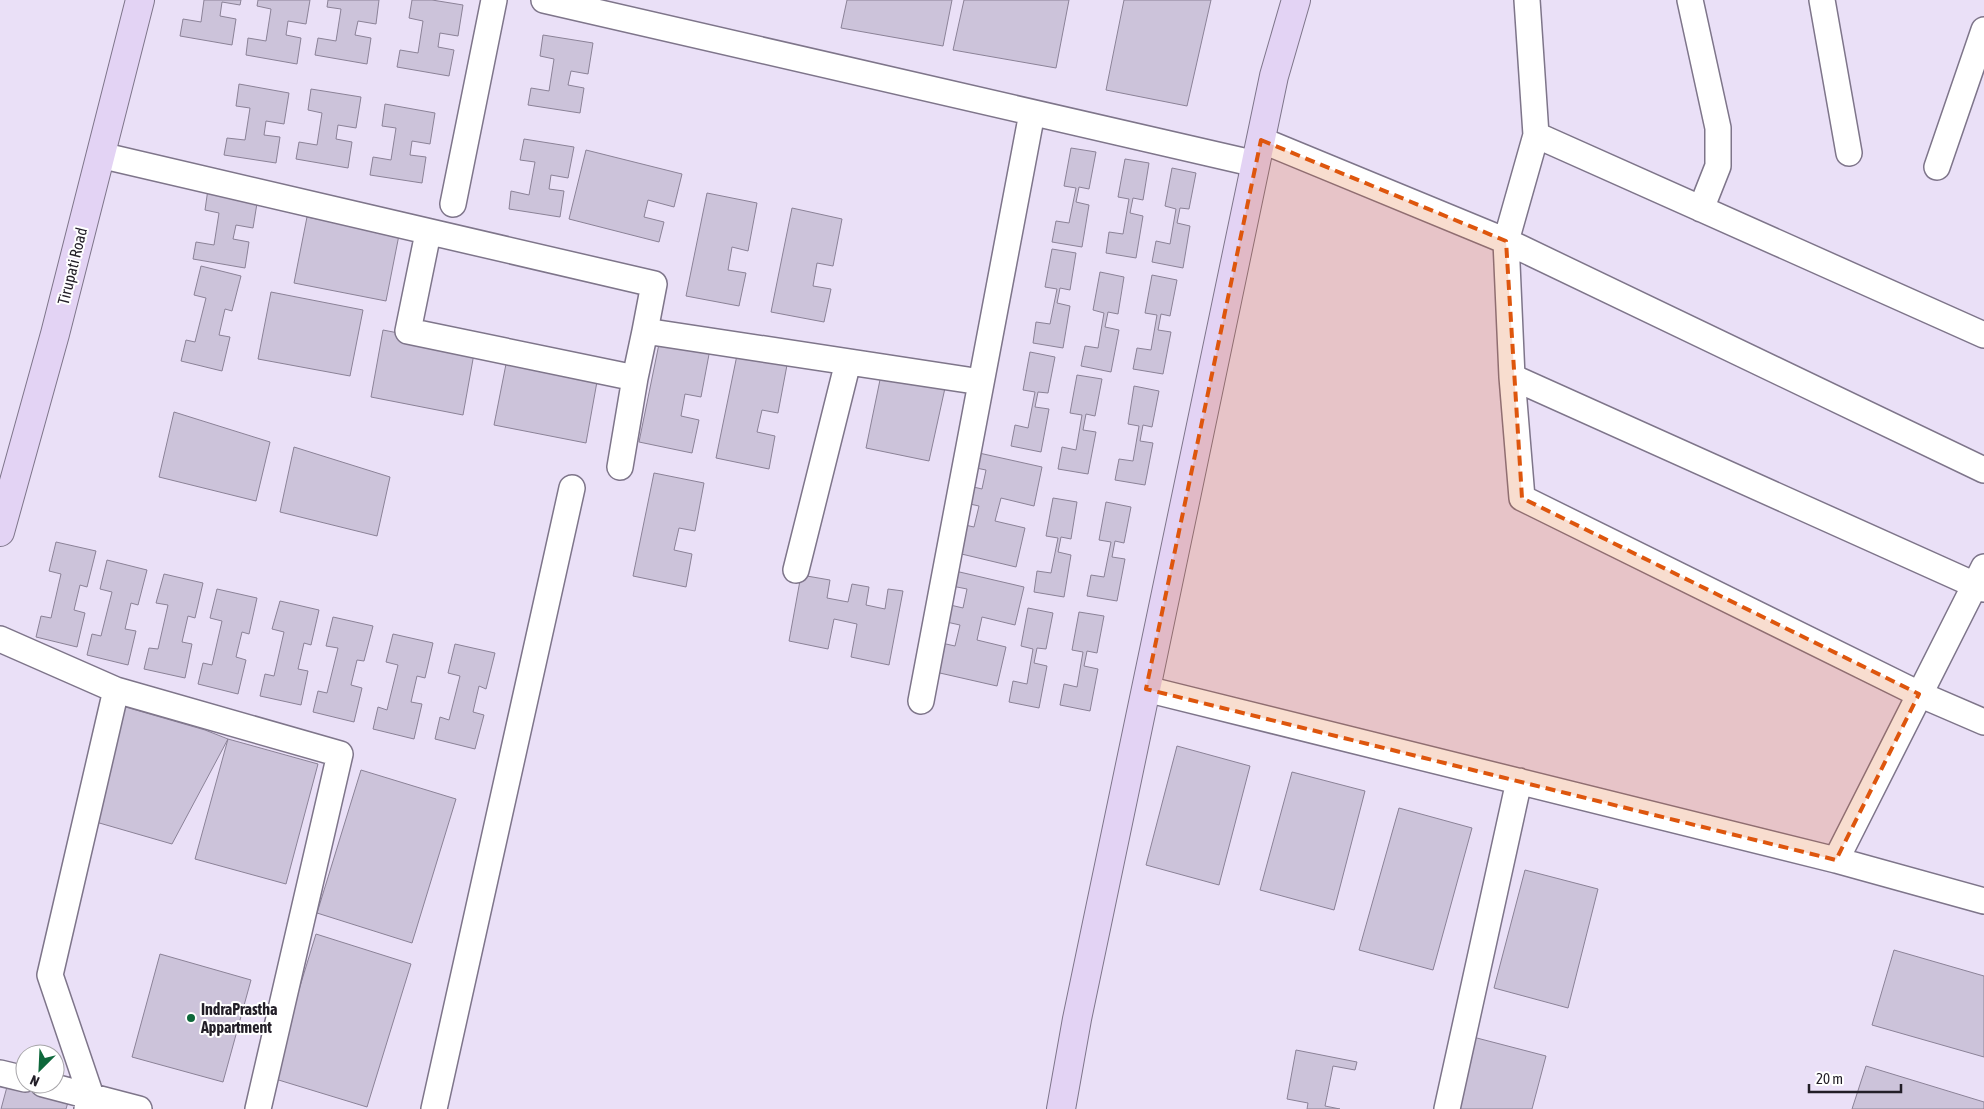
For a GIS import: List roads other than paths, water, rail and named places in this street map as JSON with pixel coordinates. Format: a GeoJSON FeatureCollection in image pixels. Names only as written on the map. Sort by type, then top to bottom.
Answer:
{"type":"FeatureCollection","features":[{"type":"Feature","properties":{"kind":"street","name":"Tirupati Road"},"geometry":{"type":"LineString","coordinates":[[0,532],[55,334],[140,0]]}},
{"type":"Feature","properties":{"kind":"street"},"geometry":{"type":"LineString","coordinates":[[452,204],[494,0]]}},
{"type":"Feature","properties":{"kind":"street"},"geometry":{"type":"LineString","coordinates":[[544,0],[1032,113],[1258,152],[1506,241],[1984,470]]}},
{"type":"Feature","properties":{"kind":"street"},"geometry":{"type":"LineString","coordinates":[[1061,1109],[1077,1018],[1274,76],[1296,0]]}},
{"type":"Feature","properties":{"kind":"street"},"geometry":{"type":"LineString","coordinates":[[1527,0],[1536,136],[1506,241],[1512,377],[1522,498],[1919,694],[1984,722]]}},
{"type":"Feature","properties":{"kind":"street"},"geometry":{"type":"LineString","coordinates":[[1690,0],[1718,128],[1718,166],[1702,209]]}},
{"type":"Feature","properties":{"kind":"street"},"geometry":{"type":"LineString","coordinates":[[1822,0],[1849,153]]}},
{"type":"Feature","properties":{"kind":"street"},"geometry":{"type":"LineString","coordinates":[[1938,167],[1984,30]]}},
{"type":"Feature","properties":{"kind":"street"},"geometry":{"type":"LineString","coordinates":[[921,701],[1032,113]]}},
{"type":"Feature","properties":{"kind":"street"},"geometry":{"type":"LineString","coordinates":[[1536,136],[1984,335]]}},
{"type":"Feature","properties":{"kind":"street"},"geometry":{"type":"LineString","coordinates":[[100,155],[654,284],[635,378],[620,467]]}},
{"type":"Feature","properties":{"kind":"street"},"geometry":{"type":"LineString","coordinates":[[428,232],[408,331],[635,378]]}},
{"type":"Feature","properties":{"kind":"street"},"geometry":{"type":"LineString","coordinates":[[645,331],[981,382]]}},
{"type":"Feature","properties":{"kind":"street"},"geometry":{"type":"LineString","coordinates":[[796,570],[848,362]]}},
{"type":"Feature","properties":{"kind":"street"},"geometry":{"type":"LineString","coordinates":[[1512,377],[1981,580],[1919,694],[1836,860]]}},
{"type":"Feature","properties":{"kind":"street"},"geometry":{"type":"LineString","coordinates":[[434,1109],[572,488]]}},
{"type":"Feature","properties":{"kind":"street"},"geometry":{"type":"LineString","coordinates":[[0,638],[116,690],[340,754],[258,1109]]}},
{"type":"Feature","properties":{"kind":"street"},"geometry":{"type":"LineString","coordinates":[[1146,689],[1836,860],[1984,900]]}},
{"type":"Feature","properties":{"kind":"street"},"geometry":{"type":"LineString","coordinates":[[89,1102],[50,975],[116,690]]}},
{"type":"Feature","properties":{"kind":"street"},"geometry":{"type":"LineString","coordinates":[[1447,1109],[1519,782]]}},
{"type":"Feature","properties":{"kind":"street"},"geometry":{"type":"LineString","coordinates":[[0,1073],[15,1077]]}},
{"type":"Feature","properties":{"kind":"street"},"geometry":{"type":"LineString","coordinates":[[65,1093],[89,1102],[140,1109]]}},
{"type":"Feature","properties":{"kind":"place","name":"IndraPrastha Appartment"},"geometry":{"type":"Point","coordinates":[191,1018]}}]}
